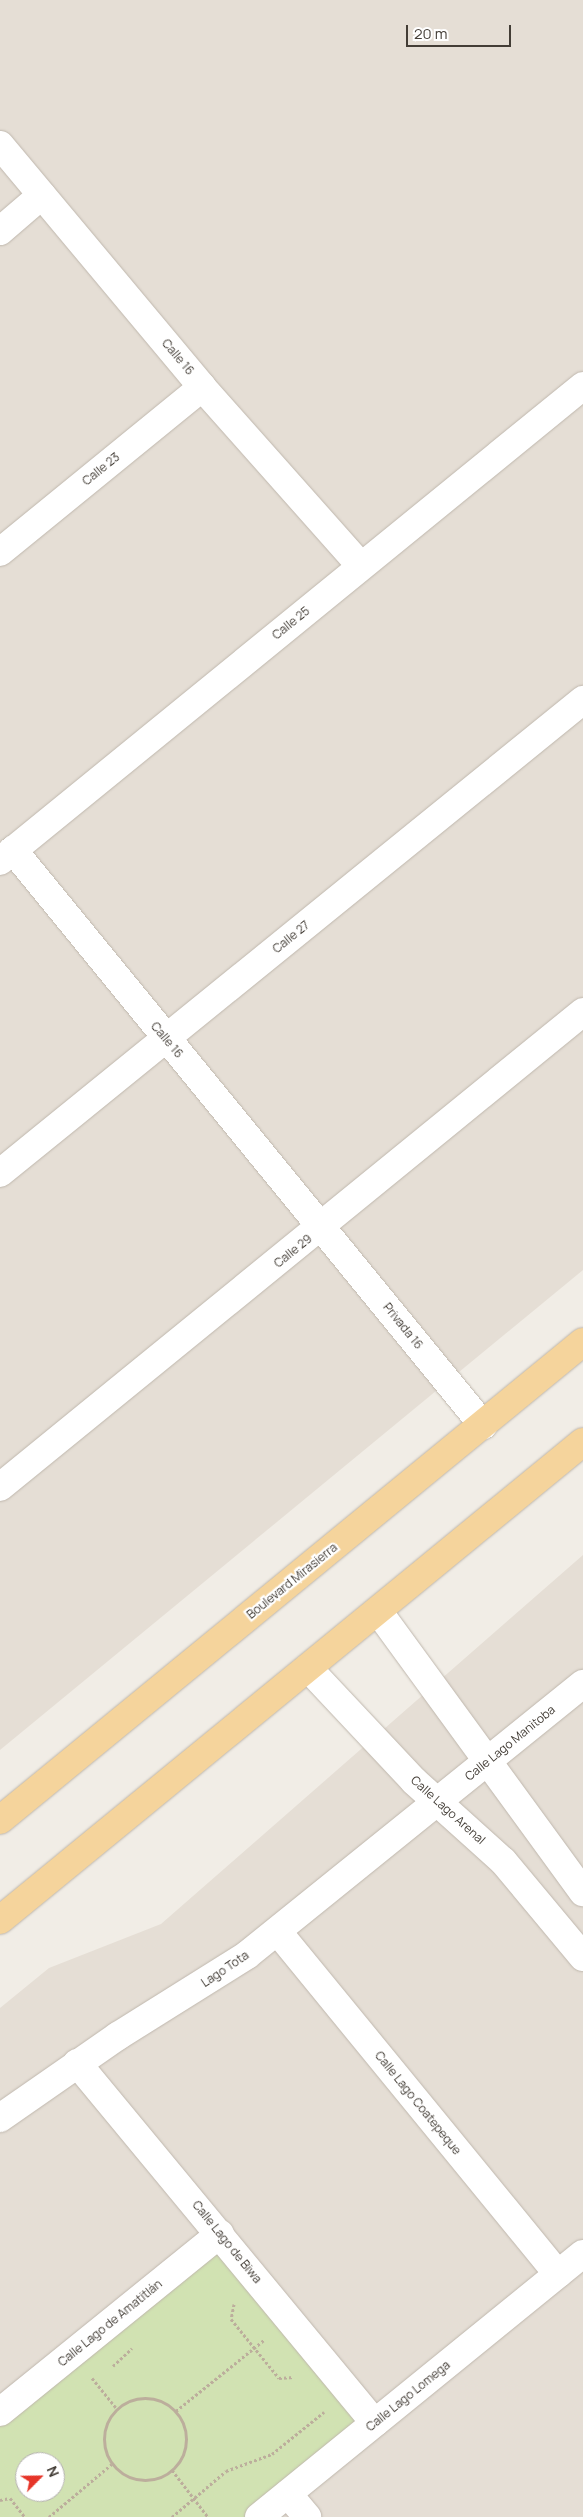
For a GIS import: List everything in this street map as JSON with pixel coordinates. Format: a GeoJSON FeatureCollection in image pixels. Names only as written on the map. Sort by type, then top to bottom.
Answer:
{"type":"FeatureCollection","features":[{"type":"Feature","properties":{"kind":"main road","name":"Boulevard Mirasierra"},"geometry":{"type":"LineString","coordinates":[[0,1820],[583,1342]]}},
{"type":"Feature","properties":{"kind":"main road"},"geometry":{"type":"LineString","coordinates":[[0,1920],[583,1442]]}},
{"type":"Feature","properties":{"kind":"street","name":"Calle 16"},"geometry":{"type":"LineString","coordinates":[[0,145],[202,386],[361,566]]}},
{"type":"Feature","properties":{"kind":"street"},"geometry":{"type":"LineString","coordinates":[[0,231],[42,195]]}},
{"type":"Feature","properties":{"kind":"street","name":"Calle 23"},"geometry":{"type":"LineString","coordinates":[[0,552],[202,386]]}},
{"type":"Feature","properties":{"kind":"street","name":"Calle 25"},"geometry":{"type":"LineString","coordinates":[[7,855],[583,386]]}},
{"type":"Feature","properties":{"kind":"street","name":"Calle 27"},"geometry":{"type":"LineString","coordinates":[[0,1173],[583,700]]}},
{"type":"Feature","properties":{"kind":"street","name":"Calle 16"},"geometry":{"type":"LineString","coordinates":[[7,855],[324,1226]]}},
{"type":"Feature","properties":{"kind":"street","name":"Calle 29"},"geometry":{"type":"LineString","coordinates":[[0,1487],[324,1226],[583,1012]]}},
{"type":"Feature","properties":{"kind":"street","name":"Privada 16"},"geometry":{"type":"LineString","coordinates":[[324,1226],[482,1425]]}},
{"type":"Feature","properties":{"kind":"street"},"geometry":{"type":"LineString","coordinates":[[378,1611],[448,1702],[486,1762],[583,1892]]}},
{"type":"Feature","properties":{"kind":"street","name":"Calle Lago Arenal"},"geometry":{"type":"LineString","coordinates":[[308,1668],[436,1801],[503,1861],[583,1957]]}},
{"type":"Feature","properties":{"kind":"street","name":"Calle Lago Manitoba"},"geometry":{"type":"LineString","coordinates":[[436,1801],[583,1684]]}},
{"type":"Feature","properties":{"kind":"street","name":"Lago Tota"},"geometry":{"type":"LineString","coordinates":[[0,2118],[77,2063],[278,1932],[436,1801]]}},
{"type":"Feature","properties":{"kind":"street","name":"Calle Lago Coatepeque"},"geometry":{"type":"LineString","coordinates":[[278,1932],[558,2274]]}},
{"type":"Feature","properties":{"kind":"street","name":"Calle Lago de Biwa"},"geometry":{"type":"LineString","coordinates":[[77,2063],[375,2423]]}},
{"type":"Feature","properties":{"kind":"street","name":"Calle Lago de Amatitlán"},"geometry":{"type":"LineString","coordinates":[[0,2412],[220,2234]]}},
{"type":"Feature","properties":{"kind":"street","name":"Calle Lago Lomega"},"geometry":{"type":"LineString","coordinates":[[259,2517],[583,2254]]}},
{"type":"Feature","properties":{"kind":"street"},"geometry":{"type":"LineString","coordinates":[[288,2494],[306,2517]]}},
{"type":"Feature","properties":{"kind":"path"},"geometry":{"type":"LineString","coordinates":[[235,2297],[231,2319],[279,2378],[298,2377]]}},
{"type":"Feature","properties":{"kind":"path"},"geometry":{"type":"LineString","coordinates":[[176,2411],[290,2320]]}},
{"type":"Feature","properties":{"kind":"path"},"geometry":{"type":"LineString","coordinates":[[108,2369],[133,2344]]}},
{"type":"Feature","properties":{"kind":"path"},"geometry":{"type":"LineString","coordinates":[[73,2354],[117,2408]]}},
{"type":"Feature","properties":{"kind":"path"},"geometry":{"type":"LineString","coordinates":[[87,2386],[101,2375]]}},
{"type":"Feature","properties":{"kind":"path"},"geometry":{"type":"LineString","coordinates":[[140,2398],[153,2398],[176,2411],[183,2422],[186,2448],[172,2470],[146,2481],[132,2479],[112,2464],[104,2434],[117,2408],[140,2398]]}},
{"type":"Feature","properties":{"kind":"path"},"geometry":{"type":"LineString","coordinates":[[172,2517],[226,2471],[272,2454],[326,2411],[320,2404]]}},
{"type":"Feature","properties":{"kind":"path"},"geometry":{"type":"LineString","coordinates":[[49,2517],[112,2464]]}},
{"type":"Feature","properties":{"kind":"path"},"geometry":{"type":"LineString","coordinates":[[172,2470],[208,2517]]}},
{"type":"Feature","properties":{"kind":"path"},"geometry":{"type":"LineString","coordinates":[[0,2500],[10,2498],[25,2517]]}},
{"type":"Feature","properties":{"kind":"shaded area"},"geometry":{"type":"Polygon","coordinates":[[[0,0],[583,0],[583,1270],[0,1750],[0,0]]]}},
{"type":"Feature","properties":{"kind":"shaded area"},"geometry":{"type":"Polygon","coordinates":[[[583,1555],[583,2517],[0,2517],[0,2008],[49,1968],[161,1924],[583,1555]]]}},
{"type":"Feature","properties":{"kind":"green space"},"geometry":{"type":"Polygon","coordinates":[[[220,2234],[375,2423],[258,2517],[0,2517],[0,2411],[220,2234]]]}}]}
